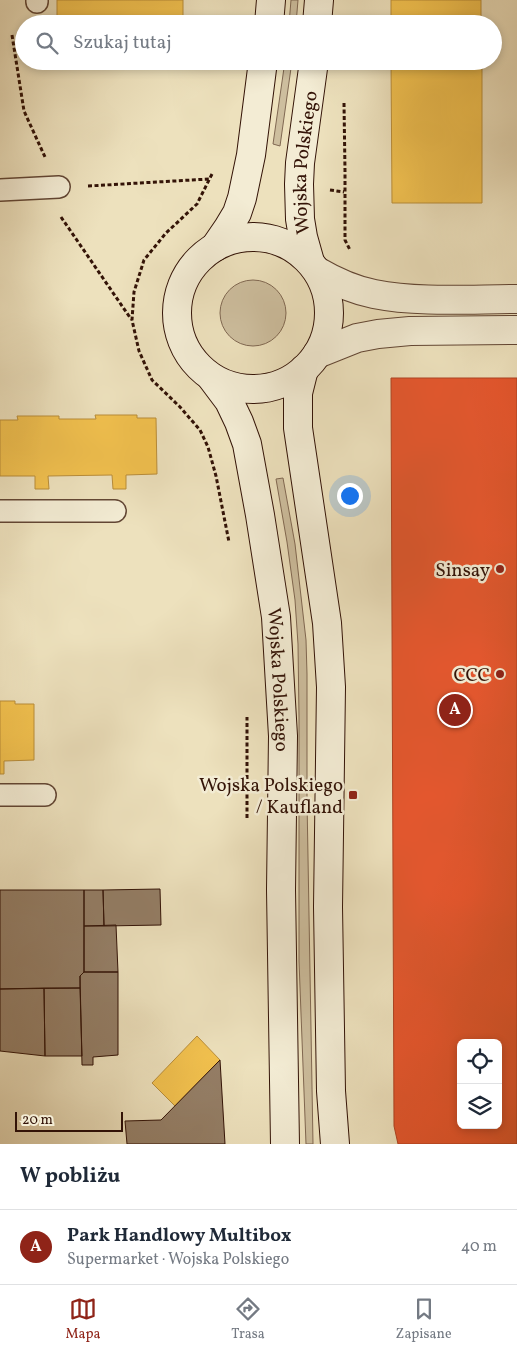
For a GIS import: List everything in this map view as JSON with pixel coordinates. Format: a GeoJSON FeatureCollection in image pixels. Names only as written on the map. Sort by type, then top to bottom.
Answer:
{"type":"FeatureCollection","features":[{"type":"Feature","properties":{"kind":"street"},"geometry":{"type":"LineString","coordinates":[[269,15],[270,0]]}},
{"type":"Feature","properties":{"kind":"street"},"geometry":{"type":"LineString","coordinates":[[318,15],[319,0]]}},
{"type":"Feature","properties":{"kind":"street"},"geometry":{"type":"LineString","coordinates":[[215,247],[237,213],[242,198],[251,155],[262,70]]}},
{"type":"Feature","properties":{"kind":"street","name":"Wojska Polskiego"},"geometry":{"type":"LineString","coordinates":[[313,70],[300,163],[299,184],[302,237],[313,266]]}},
{"type":"Feature","properties":{"kind":"street"},"geometry":{"type":"LineString","coordinates":[[517,299],[411,299],[373,294],[346,286],[313,266],[286,244],[272,239],[257,237],[228,241],[215,247],[199,260],[187,275],[179,294],[177,314],[180,334],[188,352],[201,368],[211,376],[232,386],[247,388],[277,385],[292,378],[310,361],[357,338],[410,331],[517,330]]}},
{"type":"Feature","properties":{"kind":"street"},"geometry":{"type":"LineString","coordinates":[[313,266],[323,283],[327,296],[328,322],[326,335],[310,361],[298,392],[298,428],[326,623],[331,687],[328,907],[331,1091],[334,1144]]}},
{"type":"Feature","properties":{"kind":"street","name":"Wojska Polskiego"},"geometry":{"type":"LineString","coordinates":[[211,376],[229,401],[240,422],[247,444],[276,617],[283,736],[281,890],[285,1144]]}},
{"type":"Feature","properties":{"kind":"lane"},"geometry":{"type":"LineString","coordinates":[[0,190],[59,187]]}},
{"type":"Feature","properties":{"kind":"lane"},"geometry":{"type":"LineString","coordinates":[[0,511],[116,511]]}},
{"type":"Feature","properties":{"kind":"lane"},"geometry":{"type":"LineString","coordinates":[[0,795],[44,795]]}},
{"type":"Feature","properties":{"kind":"path"},"geometry":{"type":"LineString","coordinates":[[12,35],[15,54]]}},
{"type":"Feature","properties":{"kind":"path"},"geometry":{"type":"LineString","coordinates":[[18,70],[24,111],[59,187],[59,213],[132,320]]}},
{"type":"Feature","properties":{"kind":"path"},"geometry":{"type":"LineString","coordinates":[[344,98],[345,240],[351,253]]}},
{"type":"Feature","properties":{"kind":"path"},"geometry":{"type":"LineString","coordinates":[[215,169],[197,204],[166,233],[144,260],[134,292],[132,320],[139,351],[152,380],[180,407],[200,430],[208,447],[216,476],[229,543]]}},
{"type":"Feature","properties":{"kind":"path"},"geometry":{"type":"LineString","coordinates":[[59,187],[209,179]]}},
{"type":"Feature","properties":{"kind":"path"},"geometry":{"type":"LineString","coordinates":[[247,708],[247,826]]}},
{"type":"Feature","properties":{"kind":"shaded area"},"geometry":{"type":"Polygon","coordinates":[[[291,0],[298,0],[297,15],[290,15],[291,0]]]}},
{"type":"Feature","properties":{"kind":"shaded area"},"geometry":{"type":"Polygon","coordinates":[[[284,70],[291,70],[280,146],[273,144],[284,70]]]}},
{"type":"Feature","properties":{"kind":"shaded area"},"geometry":{"type":"Polygon","coordinates":[[[259,280],[277,289],[284,300],[286,313],[284,326],[277,337],[266,344],[247,346],[229,337],[222,326],[220,307],[229,289],[240,282],[259,280]]]}},
{"type":"Feature","properties":{"kind":"shaded area"},"geometry":{"type":"Polygon","coordinates":[[[283,478],[295,544],[306,640],[313,1144],[306,1144],[299,961],[298,644],[295,600],[276,479],[283,478]]]}},
{"type":"Feature","properties":{"kind":"building: Mieszkania"},"geometry":{"type":"Polygon","coordinates":[[[57,0],[183,0],[183,15],[57,15],[57,0]]]}},
{"type":"Feature","properties":{"kind":"building: Mieszkania"},"geometry":{"type":"Polygon","coordinates":[[[391,0],[481,0],[481,15],[391,15],[391,0]]]}},
{"type":"Feature","properties":{"kind":"building: Mieszkania"},"geometry":{"type":"Polygon","coordinates":[[[391,70],[482,70],[482,203],[392,203],[391,70]]]}},
{"type":"Feature","properties":{"kind":"building: Mieszkania"},"geometry":{"type":"Polygon","coordinates":[[[95,415],[137,415],[137,418],[156,418],[157,474],[126,475],[126,489],[113,489],[112,475],[48,476],[49,489],[35,489],[35,476],[0,476],[0,420],[18,420],[17,416],[59,416],[59,419],[96,419],[95,415]]]}},
{"type":"Feature","properties":{"kind":"building: Mieszkania"},"geometry":{"type":"Polygon","coordinates":[[[0,701],[15,701],[15,704],[34,704],[34,760],[4,761],[4,774],[0,774],[0,701]]]}},
{"type":"Feature","properties":{"kind":"building: Mieszkania"},"geometry":{"type":"Polygon","coordinates":[[[197,1036],[220,1060],[175,1106],[152,1083],[197,1036]]]}},
{"type":"Feature","properties":{"kind":"building: Handel"},"geometry":{"type":"Polygon","coordinates":[[[391,378],[517,378],[517,1144],[398,1144],[394,1126],[391,378]]]}},
{"type":"Feature","properties":{"kind":"building: Inne"},"geometry":{"type":"Polygon","coordinates":[[[160,889],[161,925],[104,926],[103,890],[160,889]]]}},
{"type":"Feature","properties":{"kind":"building: Inne"},"geometry":{"type":"Polygon","coordinates":[[[0,890],[84,890],[84,972],[80,976],[80,988],[0,989],[0,890]]]}},
{"type":"Feature","properties":{"kind":"building: Inne"},"geometry":{"type":"Polygon","coordinates":[[[84,890],[103,890],[104,926],[84,926],[84,890]]]}},
{"type":"Feature","properties":{"kind":"building: Inne"},"geometry":{"type":"Polygon","coordinates":[[[116,925],[118,972],[84,972],[84,926],[116,925]]]}},
{"type":"Feature","properties":{"kind":"building: Inne"},"geometry":{"type":"Polygon","coordinates":[[[84,972],[118,972],[118,1055],[93,1057],[93,1065],[82,1065],[80,976],[84,972]]]}},
{"type":"Feature","properties":{"kind":"building: Inne"},"geometry":{"type":"Polygon","coordinates":[[[44,988],[45,1056],[0,1051],[0,989],[44,988]]]}},
{"type":"Feature","properties":{"kind":"building: Inne"},"geometry":{"type":"Polygon","coordinates":[[[44,988],[80,988],[82,1056],[45,1056],[44,988]]]}},
{"type":"Feature","properties":{"kind":"building: Inne"},"geometry":{"type":"Polygon","coordinates":[[[220,1060],[225,1144],[127,1144],[125,1121],[161,1120],[220,1060]]]}},
{"type":"Feature","properties":{"kind":"place","name":"Sinsay"},"geometry":{"type":"Point","coordinates":[500,569]}},
{"type":"Feature","properties":{"kind":"place","name":"CCC"},"geometry":{"type":"Point","coordinates":[500,674]}},
{"type":"Feature","properties":{"kind":"place","name":"Park Handlowy Multibox"},"geometry":{"type":"Point","coordinates":[455,710]}},
{"type":"Feature","properties":{"kind":"place","name":"Wojska Polskiego / Kaufland"},"geometry":{"type":"Point","coordinates":[353,795]}}]}
